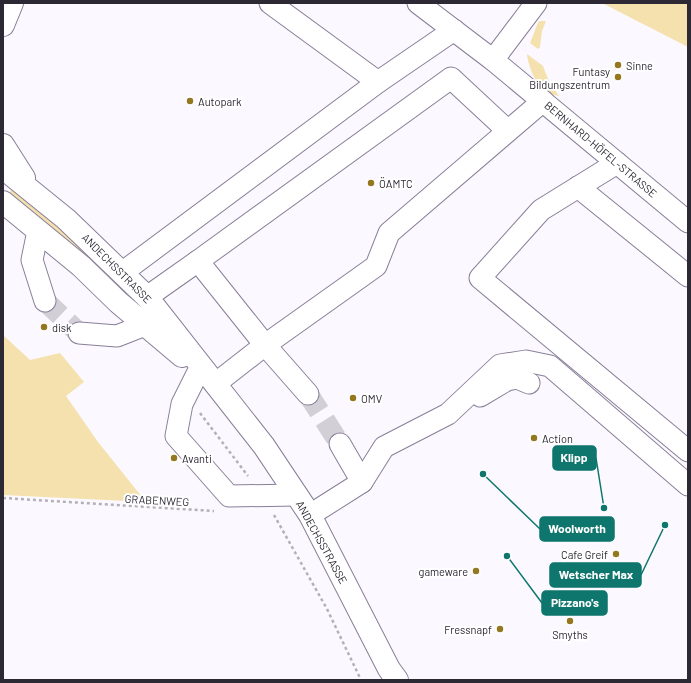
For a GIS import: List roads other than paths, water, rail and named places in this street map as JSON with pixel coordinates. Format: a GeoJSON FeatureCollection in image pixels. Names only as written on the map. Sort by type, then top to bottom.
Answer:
{"type":"FeatureCollection","features":[{"type":"Feature","properties":{"kind":"main road"},"geometry":{"type":"LineString","coordinates":[[3,145],[36,194]]}},
{"type":"Feature","properties":{"kind":"main road","name":"ANDECHSSTRASSE"},"geometry":{"type":"LineString","coordinates":[[3,168],[66,219],[123,272],[147,297],[207,377],[264,446],[310,515],[392,677]]}},
{"type":"Feature","properties":{"kind":"main road","name":"ANDECHSSTRASSE"},"geometry":{"type":"LineString","coordinates":[[6,205],[81,266],[118,302],[207,377]]}},
{"type":"Feature","properties":{"kind":"street"},"geometry":{"type":"LineString","coordinates":[[270,3],[378,82]]}},
{"type":"Feature","properties":{"kind":"street","name":"BERNHARD-HÖFEL-STRASSE"},"geometry":{"type":"LineString","coordinates":[[418,3],[493,60],[688,222]]}},
{"type":"Feature","properties":{"kind":"street"},"geometry":{"type":"LineString","coordinates":[[493,60],[536,3]]}},
{"type":"Feature","properties":{"kind":"street"},"geometry":{"type":"LineString","coordinates":[[123,272],[378,82],[454,30]]}},
{"type":"Feature","properties":{"kind":"street"},"geometry":{"type":"LineString","coordinates":[[147,297],[451,78],[508,130]]}},
{"type":"Feature","properties":{"kind":"street"},"geometry":{"type":"LineString","coordinates":[[297,495],[229,496],[176,436],[182,404],[187,394],[207,377],[265,345],[376,266],[389,233],[543,101]]}},
{"type":"Feature","properties":{"kind":"street"},"geometry":{"type":"LineString","coordinates":[[617,163],[541,210],[480,278],[688,451]]}},
{"type":"Feature","properties":{"kind":"street"},"geometry":{"type":"LineString","coordinates":[[578,187],[688,276]]}},
{"type":"Feature","properties":{"kind":"street"},"geometry":{"type":"LineString","coordinates":[[38,231],[32,260],[45,301]]}},
{"type":"Feature","properties":{"kind":"street"},"geometry":{"type":"LineString","coordinates":[[198,261],[265,345],[308,394]]}},
{"type":"Feature","properties":{"kind":"street"},"geometry":{"type":"LineString","coordinates":[[80,332],[117,336],[145,325]]}},
{"type":"Feature","properties":{"kind":"street"},"geometry":{"type":"LineString","coordinates":[[448,414],[500,365],[526,361],[550,366],[688,485]]}},
{"type":"Feature","properties":{"kind":"street"},"geometry":{"type":"LineString","coordinates":[[310,515],[362,482],[384,447],[448,414],[507,380],[516,378],[530,382]]}},
{"type":"Feature","properties":{"kind":"street"},"geometry":{"type":"LineString","coordinates":[[340,444],[362,482]]}},
{"type":"Feature","properties":{"kind":"tunnel"},"geometry":{"type":"LineString","coordinates":[[45,301],[79,333]]}},
{"type":"Feature","properties":{"kind":"tunnel"},"geometry":{"type":"LineString","coordinates":[[308,394],[340,444]]}},
{"type":"Feature","properties":{"kind":"place","name":"Sinne"},"geometry":{"type":"Point","coordinates":[618,65]}},
{"type":"Feature","properties":{"kind":"place","name":"Funtasy Bildungszentrum"},"geometry":{"type":"Point","coordinates":[618,77]}},
{"type":"Feature","properties":{"kind":"place","name":"Autopark"},"geometry":{"type":"Point","coordinates":[190,101]}},
{"type":"Feature","properties":{"kind":"place","name":"ÖAMTC"},"geometry":{"type":"Point","coordinates":[371,183]}},
{"type":"Feature","properties":{"kind":"place","name":"disk"},"geometry":{"type":"Point","coordinates":[44,327]}},
{"type":"Feature","properties":{"kind":"place","name":"OMV"},"geometry":{"type":"Point","coordinates":[353,398]}},
{"type":"Feature","properties":{"kind":"place","name":"Action"},"geometry":{"type":"Point","coordinates":[534,438]}},
{"type":"Feature","properties":{"kind":"place","name":"Avanti"},"geometry":{"type":"Point","coordinates":[174,458]}},
{"type":"Feature","properties":{"kind":"place","name":"Woolworth"},"geometry":{"type":"Point","coordinates":[483,474]}},
{"type":"Feature","properties":{"kind":"place","name":"Klipp"},"geometry":{"type":"Point","coordinates":[604,508]}},
{"type":"Feature","properties":{"kind":"place","name":"Wetscher Max"},"geometry":{"type":"Point","coordinates":[665,525]}},
{"type":"Feature","properties":{"kind":"place","name":"Cafe Greif"},"geometry":{"type":"Point","coordinates":[616,554]}},
{"type":"Feature","properties":{"kind":"place","name":"Pizzano's"},"geometry":{"type":"Point","coordinates":[507,556]}},
{"type":"Feature","properties":{"kind":"place","name":"gameware"},"geometry":{"type":"Point","coordinates":[476,571]}},
{"type":"Feature","properties":{"kind":"place","name":"Smyths"},"geometry":{"type":"Point","coordinates":[570,621]}},
{"type":"Feature","properties":{"kind":"place","name":"Fressnapf"},"geometry":{"type":"Point","coordinates":[500,629]}}]}
